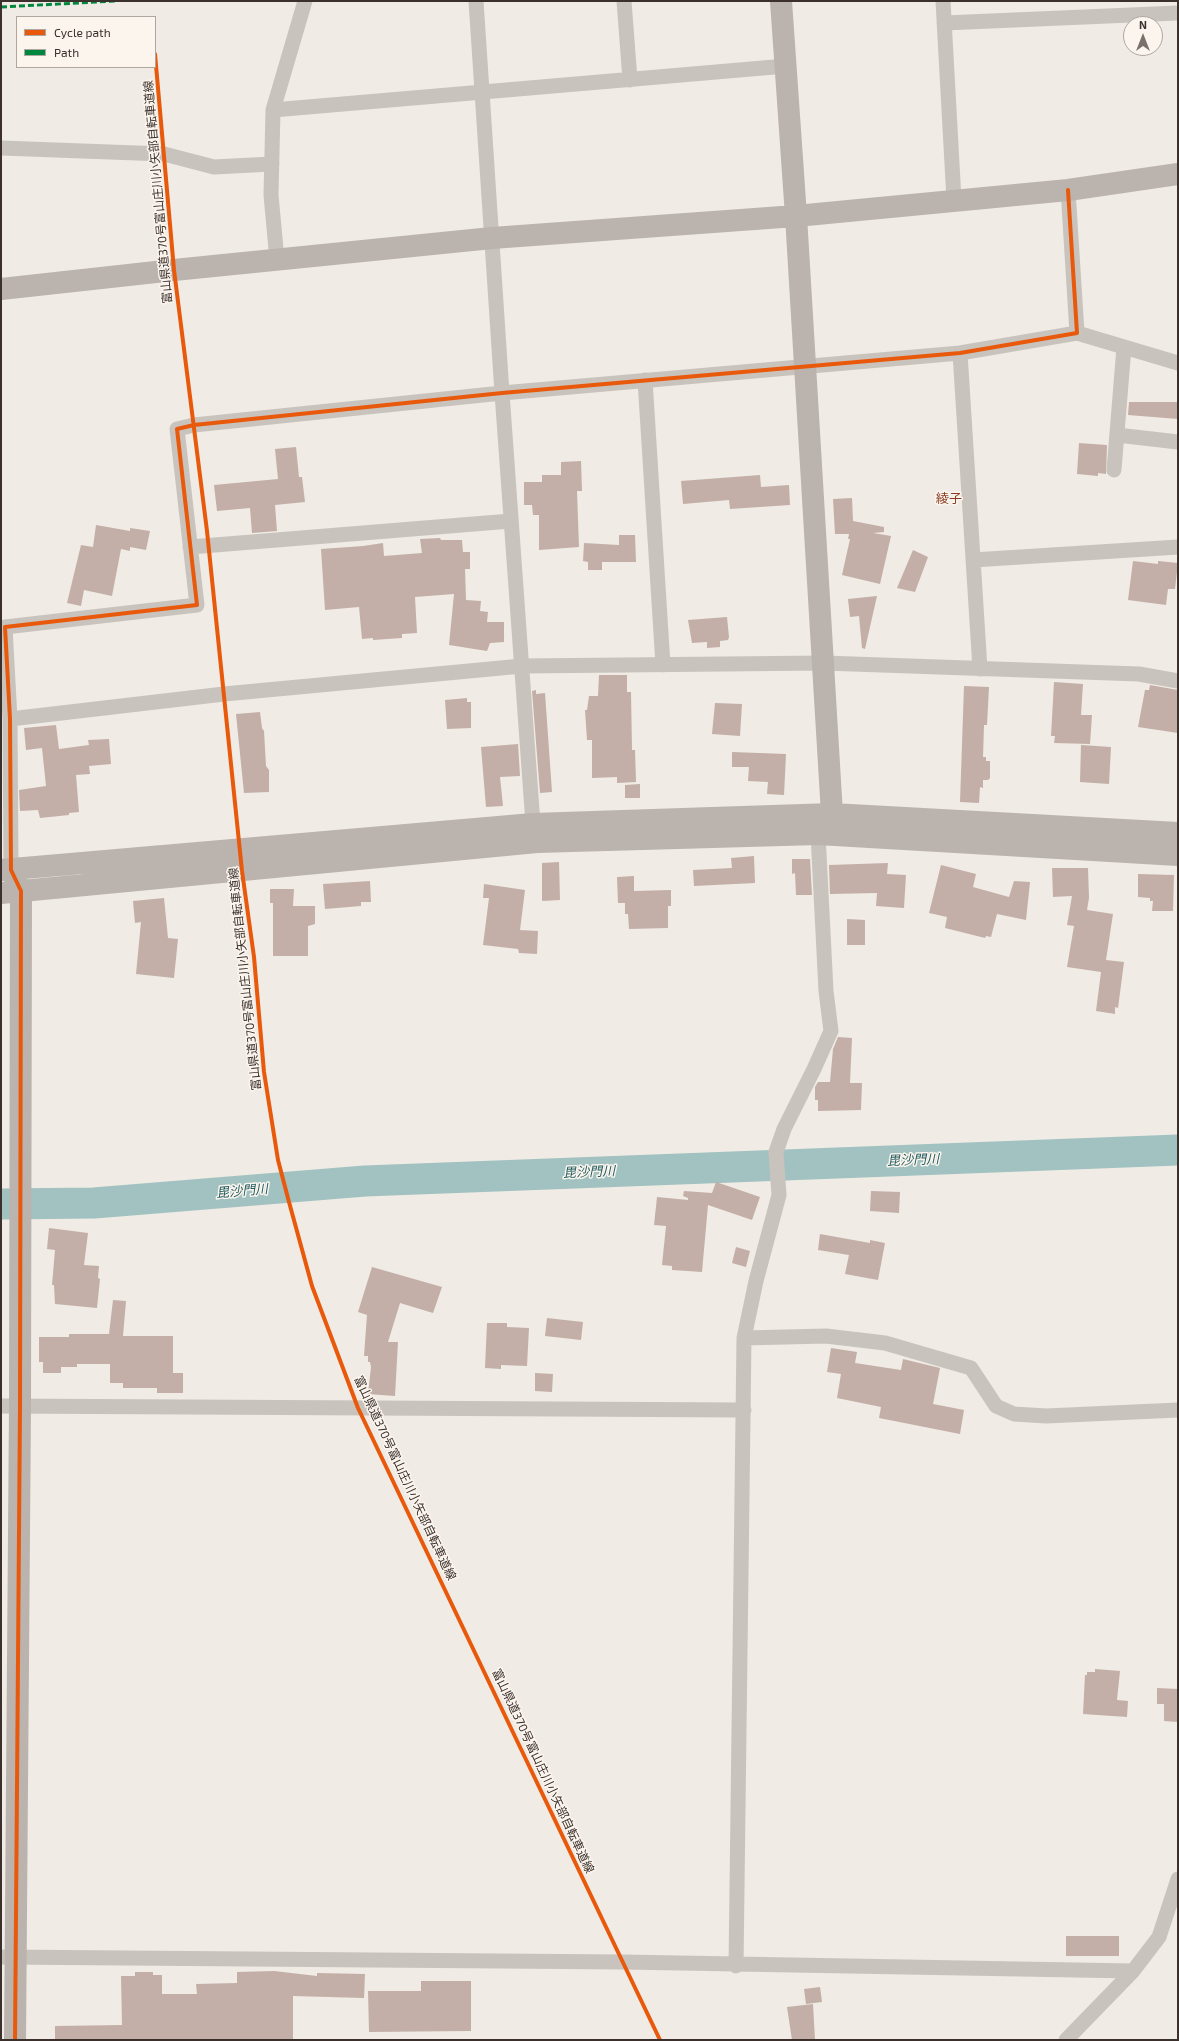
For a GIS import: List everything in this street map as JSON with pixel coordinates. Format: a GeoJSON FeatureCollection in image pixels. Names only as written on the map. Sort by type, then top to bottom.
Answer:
{"type":"FeatureCollection","features":[{"type":"Feature","properties":{"kind":"street"},"geometry":{"type":"LineString","coordinates":[[277,260],[271,195],[273,110],[305,1]]}},
{"type":"Feature","properties":{"kind":"street"},"geometry":{"type":"LineString","coordinates":[[476,1],[533,824]]}},
{"type":"Feature","properties":{"kind":"street"},"geometry":{"type":"LineString","coordinates":[[624,1],[630,80]]}},
{"type":"Feature","properties":{"kind":"street"},"geometry":{"type":"LineString","coordinates":[[736,1966],[744,1338],[756,1281],[779,1195],[776,1152],[784,1129],[814,1070],[831,1031],[826,984],[818,834],[832,814],[796,216],[781,1]]}},
{"type":"Feature","properties":{"kind":"street"},"geometry":{"type":"LineString","coordinates":[[943,1],[954,200]]}},
{"type":"Feature","properties":{"kind":"street"},"geometry":{"type":"LineString","coordinates":[[944,23],[1178,13]]}},
{"type":"Feature","properties":{"kind":"street"},"geometry":{"type":"LineString","coordinates":[[273,110],[786,66]]}},
{"type":"Feature","properties":{"kind":"street"},"geometry":{"type":"LineString","coordinates":[[1,148],[164,154],[214,167],[272,164]]}},
{"type":"Feature","properties":{"kind":"street"},"geometry":{"type":"LineString","coordinates":[[1,289],[492,238],[796,216],[1068,190],[1178,174]]}},
{"type":"Feature","properties":{"kind":"street"},"geometry":{"type":"LineString","coordinates":[[1068,190],[1077,333]]}},
{"type":"Feature","properties":{"kind":"street"},"geometry":{"type":"LineString","coordinates":[[15,2040],[8,1957],[11,1406],[20,1238],[11,892],[6,870],[10,719],[5,627],[197,605],[177,429],[194,425],[502,393],[960,353],[1077,333],[1178,363]]}},
{"type":"Feature","properties":{"kind":"street"},"geometry":{"type":"LineString","coordinates":[[1114,470],[1124,347]]}},
{"type":"Feature","properties":{"kind":"street"},"geometry":{"type":"LineString","coordinates":[[960,353],[980,668]]}},
{"type":"Feature","properties":{"kind":"street"},"geometry":{"type":"LineString","coordinates":[[645,380],[663,664]]}},
{"type":"Feature","properties":{"kind":"street"},"geometry":{"type":"LineString","coordinates":[[1117,435],[1178,442]]}},
{"type":"Feature","properties":{"kind":"street"},"geometry":{"type":"LineString","coordinates":[[190,547],[511,521]]}},
{"type":"Feature","properties":{"kind":"street"},"geometry":{"type":"LineString","coordinates":[[974,560],[1178,547]]}},
{"type":"Feature","properties":{"kind":"street"},"geometry":{"type":"LineString","coordinates":[[10,719],[224,694],[522,666],[824,663],[1139,674],[1178,681]]}},
{"type":"Feature","properties":{"kind":"street"},"geometry":{"type":"LineString","coordinates":[[6,870],[533,824],[832,814],[1178,833]]}},
{"type":"Feature","properties":{"kind":"street"},"geometry":{"type":"LineString","coordinates":[[11,892],[537,842],[818,834],[1178,855]]}},
{"type":"Feature","properties":{"kind":"street"},"geometry":{"type":"LineString","coordinates":[[744,1338],[826,1336],[885,1343],[900,1347],[971,1368],[996,1406],[1014,1414],[1046,1416],[1178,1410]]}},
{"type":"Feature","properties":{"kind":"street"},"geometry":{"type":"LineString","coordinates":[[11,1406],[744,1410]]}},
{"type":"Feature","properties":{"kind":"street"},"geometry":{"type":"LineString","coordinates":[[1066,2040],[1133,1971],[1159,1937],[1178,1879]]}},
{"type":"Feature","properties":{"kind":"street"},"geometry":{"type":"LineString","coordinates":[[8,1957],[607,1962],[736,1966],[1133,1971]]}},
{"type":"Feature","properties":{"kind":"building"},"geometry":{"type":"Polygon","coordinates":[[[1129,402],[1178,402],[1178,419],[1128,415],[1129,402]]]}},
{"type":"Feature","properties":{"kind":"building"},"geometry":{"type":"Polygon","coordinates":[[[1079,443],[1107,445],[1106,474],[1098,473],[1098,476],[1077,474],[1079,443]]]}},
{"type":"Feature","properties":{"kind":"building"},"geometry":{"type":"Polygon","coordinates":[[[296,447],[299,477],[302,477],[305,502],[275,505],[277,531],[252,533],[250,508],[217,511],[214,485],[278,479],[275,449],[296,447]]]}},
{"type":"Feature","properties":{"kind":"building"},"geometry":{"type":"Polygon","coordinates":[[[581,461],[582,491],[577,491],[579,547],[539,550],[539,515],[533,515],[532,505],[524,505],[524,482],[542,482],[542,475],[561,475],[561,462],[581,461]]]}},
{"type":"Feature","properties":{"kind":"building"},"geometry":{"type":"Polygon","coordinates":[[[760,475],[761,487],[789,485],[790,505],[730,509],[729,500],[683,504],[681,481],[760,475]]]}},
{"type":"Feature","properties":{"kind":"building"},"geometry":{"type":"Polygon","coordinates":[[[852,498],[853,521],[884,527],[884,532],[873,533],[891,536],[880,584],[842,575],[850,539],[848,539],[849,534],[835,534],[833,499],[852,498]]]}},
{"type":"Feature","properties":{"kind":"building"},"geometry":{"type":"Polygon","coordinates":[[[96,525],[130,531],[130,528],[150,531],[146,550],[130,547],[130,551],[121,549],[112,596],[84,590],[81,606],[67,603],[81,545],[93,547],[96,525]]]}},
{"type":"Feature","properties":{"kind":"building"},"geometry":{"type":"Polygon","coordinates":[[[619,535],[635,535],[636,562],[602,562],[602,570],[588,570],[588,562],[583,561],[584,543],[619,545],[619,535]]]}},
{"type":"Feature","properties":{"kind":"building"},"geometry":{"type":"Polygon","coordinates":[[[440,538],[441,540],[462,540],[463,552],[470,552],[470,569],[465,569],[466,600],[481,601],[480,611],[488,612],[487,622],[504,622],[504,642],[490,643],[487,651],[449,645],[454,594],[415,597],[417,633],[402,634],[402,638],[373,640],[373,638],[362,639],[359,607],[325,610],[321,549],[383,543],[384,556],[422,553],[420,539],[440,538]]]}},
{"type":"Feature","properties":{"kind":"building"},"geometry":{"type":"Polygon","coordinates":[[[913,550],[928,557],[915,592],[897,588],[913,550]]]}},
{"type":"Feature","properties":{"kind":"building"},"geometry":{"type":"Polygon","coordinates":[[[1133,561],[1158,564],[1158,561],[1178,563],[1175,589],[1168,589],[1166,605],[1128,600],[1133,561]]]}},
{"type":"Feature","properties":{"kind":"building"},"geometry":{"type":"Polygon","coordinates":[[[877,596],[865,649],[862,648],[859,616],[850,617],[848,599],[877,596]]]}},
{"type":"Feature","properties":{"kind":"building"},"geometry":{"type":"Polygon","coordinates":[[[727,617],[729,637],[728,640],[720,641],[720,647],[707,648],[707,642],[692,643],[688,620],[727,617]]]}},
{"type":"Feature","properties":{"kind":"building"},"geometry":{"type":"Polygon","coordinates":[[[599,675],[627,675],[627,692],[631,692],[632,750],[635,750],[636,782],[617,783],[617,777],[592,778],[592,740],[587,740],[585,710],[587,710],[589,696],[598,696],[599,675]]]}},
{"type":"Feature","properties":{"kind":"building"},"geometry":{"type":"Polygon","coordinates":[[[1054,682],[1083,684],[1081,715],[1092,715],[1090,744],[1054,743],[1055,736],[1051,736],[1054,682]]]}},
{"type":"Feature","properties":{"kind":"building"},"geometry":{"type":"Polygon","coordinates":[[[1150,685],[1178,690],[1178,733],[1138,727],[1145,690],[1149,690],[1150,685]]]}},
{"type":"Feature","properties":{"kind":"building"},"geometry":{"type":"Polygon","coordinates":[[[964,686],[989,687],[987,725],[984,725],[983,757],[986,757],[986,761],[990,761],[990,778],[988,780],[983,780],[983,788],[980,787],[979,803],[960,802],[964,686]]]}},
{"type":"Feature","properties":{"kind":"building"},"geometry":{"type":"Polygon","coordinates":[[[536,690],[536,694],[545,693],[552,792],[540,793],[532,691],[536,690]]]}},
{"type":"Feature","properties":{"kind":"building"},"geometry":{"type":"Polygon","coordinates":[[[467,698],[467,702],[471,702],[471,728],[447,729],[445,700],[467,698]]]}},
{"type":"Feature","properties":{"kind":"building"},"geometry":{"type":"Polygon","coordinates":[[[715,703],[742,704],[740,736],[712,734],[715,703]]]}},
{"type":"Feature","properties":{"kind":"building"},"geometry":{"type":"Polygon","coordinates":[[[260,712],[262,728],[264,731],[266,766],[269,770],[269,792],[244,793],[236,714],[260,712]]]}},
{"type":"Feature","properties":{"kind":"building"},"geometry":{"type":"Polygon","coordinates":[[[56,725],[59,749],[89,745],[88,740],[109,739],[111,764],[89,766],[90,774],[76,775],[79,812],[69,813],[69,815],[40,818],[38,810],[20,811],[19,790],[46,786],[42,748],[26,750],[24,728],[56,725]]]}},
{"type":"Feature","properties":{"kind":"building"},"geometry":{"type":"Polygon","coordinates":[[[518,744],[520,776],[500,777],[503,806],[486,807],[481,747],[518,744]]]}},
{"type":"Feature","properties":{"kind":"building"},"geometry":{"type":"Polygon","coordinates":[[[1081,745],[1111,747],[1109,784],[1080,782],[1081,745]]]}},
{"type":"Feature","properties":{"kind":"building"},"geometry":{"type":"Polygon","coordinates":[[[732,752],[786,754],[784,795],[767,794],[768,782],[748,781],[749,767],[732,767],[732,752]]]}},
{"type":"Feature","properties":{"kind":"building"},"geometry":{"type":"Polygon","coordinates":[[[640,784],[640,798],[625,798],[625,785],[640,784]]]}},
{"type":"Feature","properties":{"kind":"building"},"geometry":{"type":"Polygon","coordinates":[[[754,856],[755,883],[694,886],[693,870],[732,868],[731,858],[754,856]]]}},
{"type":"Feature","properties":{"kind":"building"},"geometry":{"type":"Polygon","coordinates":[[[792,859],[810,859],[812,895],[796,895],[795,873],[792,874],[792,859]]]}},
{"type":"Feature","properties":{"kind":"building"},"geometry":{"type":"Polygon","coordinates":[[[559,862],[560,900],[542,901],[542,863],[559,862]]]}},
{"type":"Feature","properties":{"kind":"building"},"geometry":{"type":"Polygon","coordinates":[[[888,863],[887,874],[906,875],[904,908],[876,906],[877,893],[830,894],[829,865],[888,863]]]}},
{"type":"Feature","properties":{"kind":"building"},"geometry":{"type":"Polygon","coordinates":[[[941,865],[976,874],[973,887],[1009,897],[1014,881],[1030,882],[1026,920],[997,914],[991,937],[986,936],[985,938],[945,928],[947,917],[929,913],[941,865]]]}},
{"type":"Feature","properties":{"kind":"building"},"geometry":{"type":"Polygon","coordinates":[[[1052,868],[1088,868],[1089,898],[1087,910],[1113,914],[1106,960],[1124,962],[1118,1008],[1115,1007],[1115,1014],[1096,1011],[1101,972],[1067,967],[1074,926],[1067,925],[1072,896],[1053,897],[1052,868]]]}},
{"type":"Feature","properties":{"kind":"building"},"geometry":{"type":"Polygon","coordinates":[[[1138,874],[1174,875],[1173,911],[1152,911],[1153,901],[1150,901],[1150,898],[1138,897],[1138,874]]]}},
{"type":"Feature","properties":{"kind":"building"},"geometry":{"type":"Polygon","coordinates":[[[634,876],[634,891],[671,890],[671,906],[668,906],[668,928],[629,929],[628,914],[625,914],[625,903],[618,903],[617,877],[634,876]]]}},
{"type":"Feature","properties":{"kind":"building"},"geometry":{"type":"Polygon","coordinates":[[[370,881],[371,902],[361,902],[361,906],[325,909],[323,884],[370,881]]]}},
{"type":"Feature","properties":{"kind":"building"},"geometry":{"type":"Polygon","coordinates":[[[484,884],[525,890],[520,930],[538,931],[537,954],[519,953],[518,949],[483,945],[489,898],[483,898],[484,884]]]}},
{"type":"Feature","properties":{"kind":"building"},"geometry":{"type":"Polygon","coordinates":[[[270,889],[294,889],[293,906],[315,906],[315,924],[308,926],[308,956],[273,956],[273,903],[270,903],[270,889]]]}},
{"type":"Feature","properties":{"kind":"building"},"geometry":{"type":"Polygon","coordinates":[[[164,898],[168,938],[178,939],[174,978],[136,974],[141,922],[135,923],[133,901],[164,898]]]}},
{"type":"Feature","properties":{"kind":"building"},"geometry":{"type":"Polygon","coordinates":[[[847,919],[865,920],[865,945],[847,945],[847,919]]]}},
{"type":"Feature","properties":{"kind":"building"},"geometry":{"type":"Polygon","coordinates":[[[838,1037],[852,1038],[850,1083],[862,1083],[861,1110],[818,1111],[818,1100],[815,1100],[815,1087],[818,1082],[830,1082],[833,1049],[838,1037]]]}},
{"type":"Feature","properties":{"kind":"building"},"geometry":{"type":"Polygon","coordinates":[[[716,1182],[760,1197],[752,1220],[708,1205],[702,1272],[672,1270],[672,1266],[662,1265],[666,1226],[654,1225],[657,1197],[688,1200],[688,1198],[683,1196],[684,1191],[712,1193],[716,1182]]]}},
{"type":"Feature","properties":{"kind":"building"},"geometry":{"type":"Polygon","coordinates":[[[871,1191],[900,1192],[899,1213],[870,1211],[871,1191]]]}},
{"type":"Feature","properties":{"kind":"building"},"geometry":{"type":"Polygon","coordinates":[[[49,1228],[88,1233],[84,1265],[99,1266],[98,1278],[100,1279],[97,1308],[55,1304],[54,1285],[52,1285],[55,1250],[47,1249],[49,1228]]]}},
{"type":"Feature","properties":{"kind":"building"},"geometry":{"type":"Polygon","coordinates":[[[820,1234],[870,1243],[870,1240],[885,1243],[878,1280],[845,1274],[849,1255],[818,1250],[820,1234]]]}},
{"type":"Feature","properties":{"kind":"building"},"geometry":{"type":"Polygon","coordinates":[[[736,1247],[750,1251],[746,1267],[732,1263],[736,1247]]]}},
{"type":"Feature","properties":{"kind":"building"},"geometry":{"type":"Polygon","coordinates":[[[372,1267],[442,1287],[433,1313],[400,1303],[388,1342],[398,1342],[395,1396],[368,1394],[371,1367],[370,1362],[368,1362],[368,1356],[364,1356],[367,1315],[358,1312],[372,1267]]]}},
{"type":"Feature","properties":{"kind":"building"},"geometry":{"type":"Polygon","coordinates":[[[113,1300],[126,1301],[123,1336],[173,1336],[173,1373],[183,1373],[183,1393],[157,1393],[157,1388],[123,1388],[123,1383],[110,1383],[110,1364],[77,1364],[77,1367],[61,1367],[61,1373],[43,1373],[43,1362],[39,1362],[39,1337],[69,1337],[69,1334],[109,1334],[113,1300]]]}},
{"type":"Feature","properties":{"kind":"building"},"geometry":{"type":"Polygon","coordinates":[[[547,1318],[583,1322],[581,1340],[545,1336],[547,1318]]]}},
{"type":"Feature","properties":{"kind":"building"},"geometry":{"type":"Polygon","coordinates":[[[487,1323],[507,1323],[507,1327],[529,1328],[527,1366],[501,1365],[501,1369],[485,1368],[487,1323]]]}},
{"type":"Feature","properties":{"kind":"building"},"geometry":{"type":"Polygon","coordinates":[[[831,1348],[857,1352],[855,1363],[901,1370],[903,1359],[940,1368],[933,1404],[964,1410],[960,1434],[879,1418],[881,1407],[837,1398],[841,1374],[827,1372],[831,1348]]]}},
{"type":"Feature","properties":{"kind":"building"},"geometry":{"type":"Polygon","coordinates":[[[535,1373],[553,1374],[552,1392],[535,1391],[535,1373]]]}},
{"type":"Feature","properties":{"kind":"building"},"geometry":{"type":"Polygon","coordinates":[[[1095,1669],[1120,1671],[1117,1700],[1128,1701],[1127,1717],[1083,1714],[1085,1675],[1087,1675],[1087,1672],[1095,1672],[1095,1669]]]}},
{"type":"Feature","properties":{"kind":"building"},"geometry":{"type":"Polygon","coordinates":[[[1157,1688],[1178,1689],[1178,1722],[1164,1721],[1164,1704],[1157,1704],[1157,1688]]]}},
{"type":"Feature","properties":{"kind":"building"},"geometry":{"type":"Polygon","coordinates":[[[1066,1936],[1119,1936],[1119,1956],[1066,1956],[1066,1936]]]}},
{"type":"Feature","properties":{"kind":"building"},"geometry":{"type":"Polygon","coordinates":[[[274,1971],[317,1976],[317,1973],[365,1974],[364,1998],[293,1996],[293,2040],[55,2040],[55,2026],[122,2025],[121,1976],[135,1976],[135,1972],[153,1972],[153,1975],[162,1975],[162,1994],[197,1994],[196,1984],[237,1983],[237,1972],[274,1971]]]}},
{"type":"Feature","properties":{"kind":"building"},"geometry":{"type":"Polygon","coordinates":[[[421,1981],[471,1981],[471,2031],[369,2032],[368,1991],[421,1991],[421,1981]]]}},
{"type":"Feature","properties":{"kind":"building"},"geometry":{"type":"Polygon","coordinates":[[[820,1987],[822,2002],[806,2004],[804,1989],[820,1987]]]}},
{"type":"Feature","properties":{"kind":"building"},"geometry":{"type":"Polygon","coordinates":[[[813,2004],[815,2040],[792,2040],[787,2007],[813,2004]]]}},
{"type":"Feature","properties":{"kind":"waterway","name":"毘沙門川"},"geometry":{"type":"LineString","coordinates":[[1,1204],[94,1203],[365,1181],[1178,1150]]}},
{"type":"Feature","properties":{"kind":"marked path"},"geometry":{"type":"LineString","coordinates":[[1,7],[116,1]]}},
{"type":"Feature","properties":{"kind":"cycle path","name":"富山県道370号富山庄川小矢部自転車道線"},"geometry":{"type":"LineString","coordinates":[[156,65],[174,270],[207,531],[242,871],[254,957],[264,1072],[278,1160],[312,1286],[358,1408],[660,2040]]}},
{"type":"Feature","properties":{"kind":"cycle path"},"geometry":{"type":"LineString","coordinates":[[15,2040],[20,1406],[21,891],[11,870],[10,719],[5,627],[197,605],[177,429],[194,425],[502,393],[960,353],[1077,333],[1068,190]]}},
{"type":"Feature","properties":{"kind":"district","name":"綾子"},"geometry":{"type":"Point","coordinates":[949,499]}}]}
